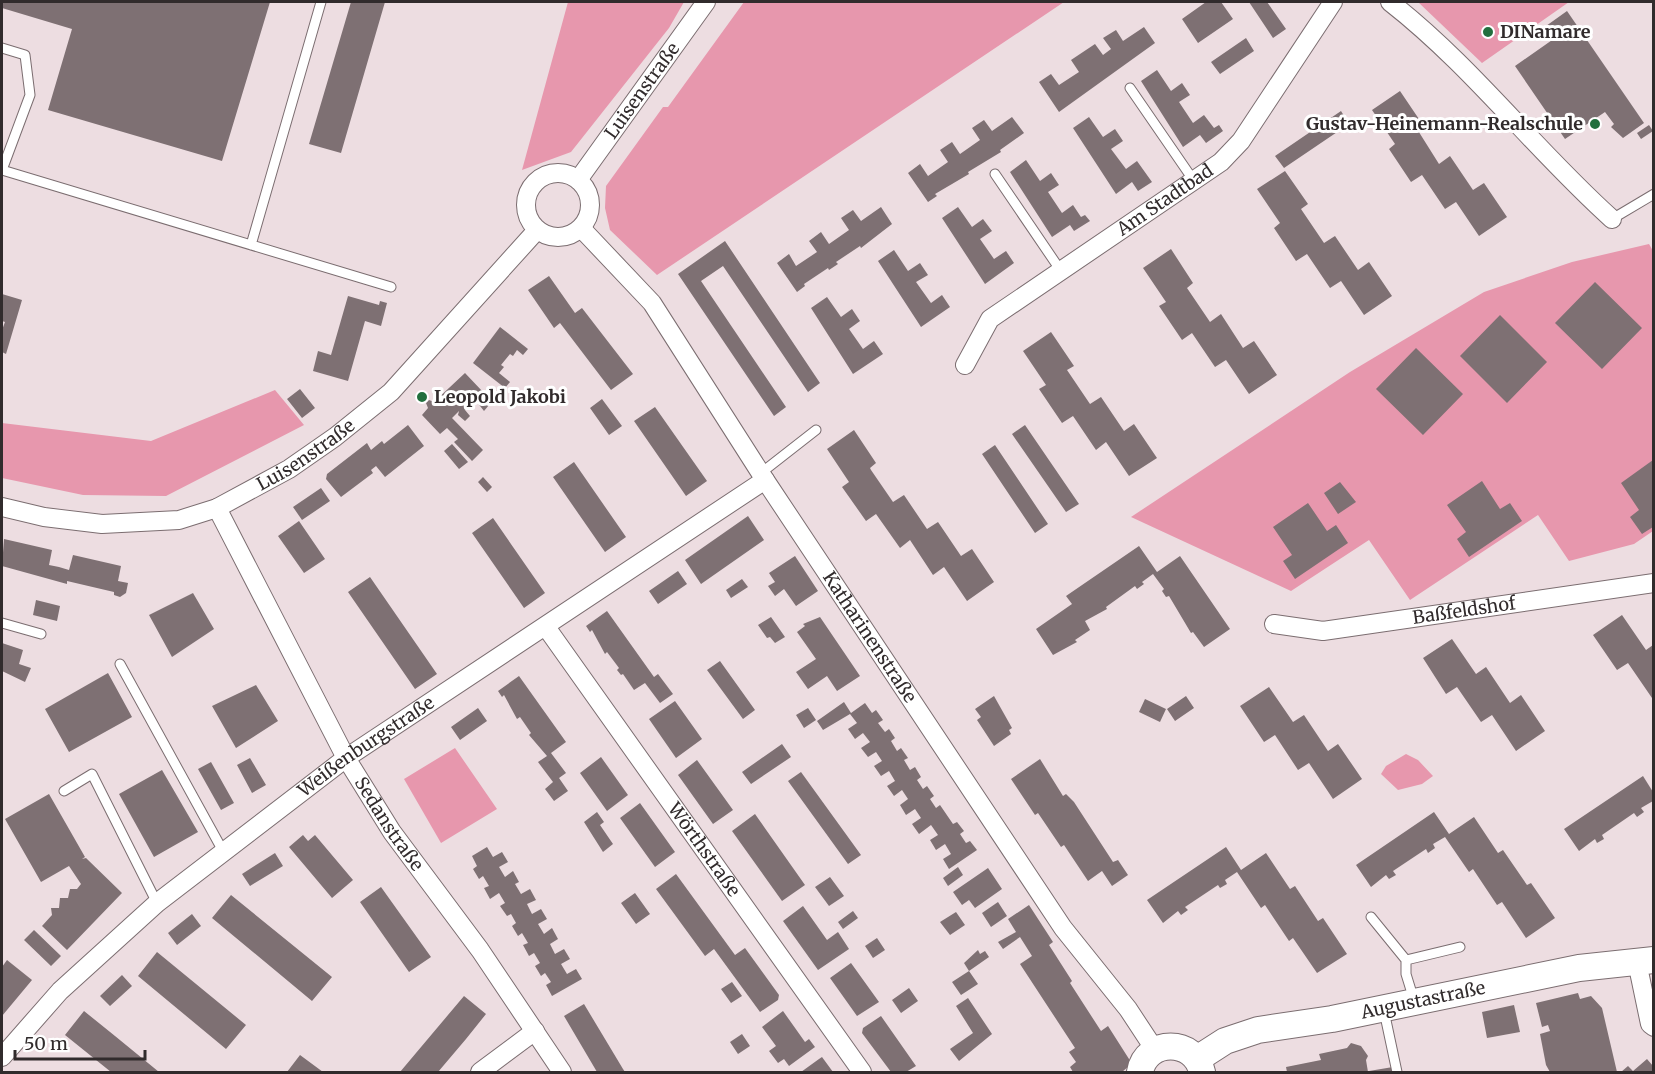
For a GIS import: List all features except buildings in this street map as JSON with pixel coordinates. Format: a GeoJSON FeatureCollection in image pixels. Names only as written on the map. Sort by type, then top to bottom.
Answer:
{"type":"FeatureCollection","features":[{"type":"Feature","properties":{"kind":"main road","name":"Augustastraße"},"geometry":{"type":"LineString","coordinates":[[1199,1066],[1225,1041],[1258,1030],[1384,1008],[1579,968],[1645,961]]}},
{"type":"Feature","properties":{"kind":"main road"},"geometry":{"type":"LineString","coordinates":[[1140,1072],[1147,1057],[1155,1050],[1164,1047],[1182,1048],[1199,1066]]}},
{"type":"Feature","properties":{"kind":"street","name":"Luisenstraße"},"geometry":{"type":"LineString","coordinates":[[579,180],[706,2]]}},
{"type":"Feature","properties":{"kind":"street","name":"Am Stadtbad"},"geometry":{"type":"LineString","coordinates":[[965,365],[990,319],[1221,162],[1241,141],[1333,2]]}},
{"type":"Feature","properties":{"kind":"street"},"geometry":{"type":"LineString","coordinates":[[1390,2],[1452,55],[1585,195],[1612,219]]}},
{"type":"Feature","properties":{"kind":"street"},"geometry":{"type":"LineString","coordinates":[[547,174],[569,174],[579,180],[586,188],[590,209],[581,228],[564,237],[545,235],[537,230],[526,211],[530,189],[547,174]]}},
{"type":"Feature","properties":{"kind":"street","name":"Katharinenstraße"},"geometry":{"type":"LineString","coordinates":[[581,228],[652,303],[763,476],[1063,928],[1128,1009],[1155,1050]]}},
{"type":"Feature","properties":{"kind":"street","name":"Luisenstraße"},"geometry":{"type":"LineString","coordinates":[[2,507],[45,517],[102,524],[178,520],[217,508],[289,469],[335,437],[391,392],[537,230]]}},
{"type":"Feature","properties":{"kind":"street","name":"Weißenburgstraße"},"geometry":{"type":"LineString","coordinates":[[2,1057],[60,992],[157,903],[223,851],[346,758],[546,627],[763,476]]}},
{"type":"Feature","properties":{"kind":"street","name":"Sedanstraße"},"geometry":{"type":"LineString","coordinates":[[217,508],[346,758],[392,832],[480,950],[562,1072]]}},
{"type":"Feature","properties":{"kind":"street","name":"Baßfeldshof"},"geometry":{"type":"LineString","coordinates":[[1274,624],[1323,631],[1653,583]]}},
{"type":"Feature","properties":{"kind":"street","name":"Wörthstraße"},"geometry":{"type":"LineString","coordinates":[[546,627],[862,1072]]}},
{"type":"Feature","properties":{"kind":"street"},"geometry":{"type":"LineString","coordinates":[[1645,961],[1653,1027]]}},
{"type":"Feature","properties":{"kind":"street"},"geometry":{"type":"LineString","coordinates":[[480,1072],[535,1031]]}},
{"type":"Feature","properties":{"kind":"lane"},"geometry":{"type":"LineString","coordinates":[[250,245],[321,2]]}},
{"type":"Feature","properties":{"kind":"lane"},"geometry":{"type":"LineString","coordinates":[[2,48],[25,55],[30,95],[2,170],[391,287]]}},
{"type":"Feature","properties":{"kind":"lane"},"geometry":{"type":"LineString","coordinates":[[1130,88],[1194,181]]}},
{"type":"Feature","properties":{"kind":"lane"},"geometry":{"type":"LineString","coordinates":[[995,174],[1061,271]]}},
{"type":"Feature","properties":{"kind":"lane"},"geometry":{"type":"LineString","coordinates":[[1612,219],[1653,194]]}},
{"type":"Feature","properties":{"kind":"lane"},"geometry":{"type":"LineString","coordinates":[[763,476],[816,430]]}},
{"type":"Feature","properties":{"kind":"lane"},"geometry":{"type":"LineString","coordinates":[[2,623],[41,634]]}},
{"type":"Feature","properties":{"kind":"lane"},"geometry":{"type":"LineString","coordinates":[[120,663],[223,851]]}},
{"type":"Feature","properties":{"kind":"lane"},"geometry":{"type":"LineString","coordinates":[[63,791],[92,774],[157,903]]}},
{"type":"Feature","properties":{"kind":"lane"},"geometry":{"type":"LineString","coordinates":[[1371,917],[1406,960],[1406,974],[1415,1002]]}},
{"type":"Feature","properties":{"kind":"lane"},"geometry":{"type":"LineString","coordinates":[[1406,960],[1460,947]]}},
{"type":"Feature","properties":{"kind":"lane"},"geometry":{"type":"LineString","coordinates":[[1384,1008],[1397,1072]]}},
{"type":"Feature","properties":{"kind":"shaded area"},"geometry":{"type":"Polygon","coordinates":[[[568,2],[684,2],[669,28],[571,152],[522,170],[568,2]]]}},
{"type":"Feature","properties":{"kind":"shaded area"},"geometry":{"type":"Polygon","coordinates":[[[744,2],[1064,2],[657,275],[610,230],[605,208],[606,186],[663,107],[668,107],[744,2]]]}},
{"type":"Feature","properties":{"kind":"shaded area","name":"DINamare"},"geometry":{"type":"Polygon","coordinates":[[[1418,2],[1569,2],[1482,63],[1418,2]]]}},
{"type":"Feature","properties":{"kind":"shaded area"},"geometry":{"type":"Polygon","coordinates":[[[1649,244],[1653,251],[1653,531],[1634,544],[1569,561],[1538,515],[1410,600],[1369,540],[1291,591],[1131,517],[1350,372],[1484,292],[1572,262],[1649,244]]]}},
{"type":"Feature","properties":{"kind":"shaded area"},"geometry":{"type":"Polygon","coordinates":[[[275,390],[304,425],[166,496],[83,495],[2,478],[2,423],[151,441],[275,390]]]}},
{"type":"Feature","properties":{"kind":"shaded area"},"geometry":{"type":"Polygon","coordinates":[[[455,748],[497,809],[441,843],[404,779],[455,748]]]}},
{"type":"Feature","properties":{"kind":"shaded area"},"geometry":{"type":"Polygon","coordinates":[[[1406,754],[1418,760],[1433,776],[1422,784],[1398,790],[1381,774],[1386,766],[1406,754]]]}},
{"type":"Feature","properties":{"kind":"place","name":"DINamare"},"geometry":{"type":"Point","coordinates":[1488,32]}},
{"type":"Feature","properties":{"kind":"place","name":"Gustav-Heinemann-Realschule"},"geometry":{"type":"Point","coordinates":[1595,124]}},
{"type":"Feature","properties":{"kind":"place","name":"Leopold Jakobi"},"geometry":{"type":"Point","coordinates":[422,397]}}]}
